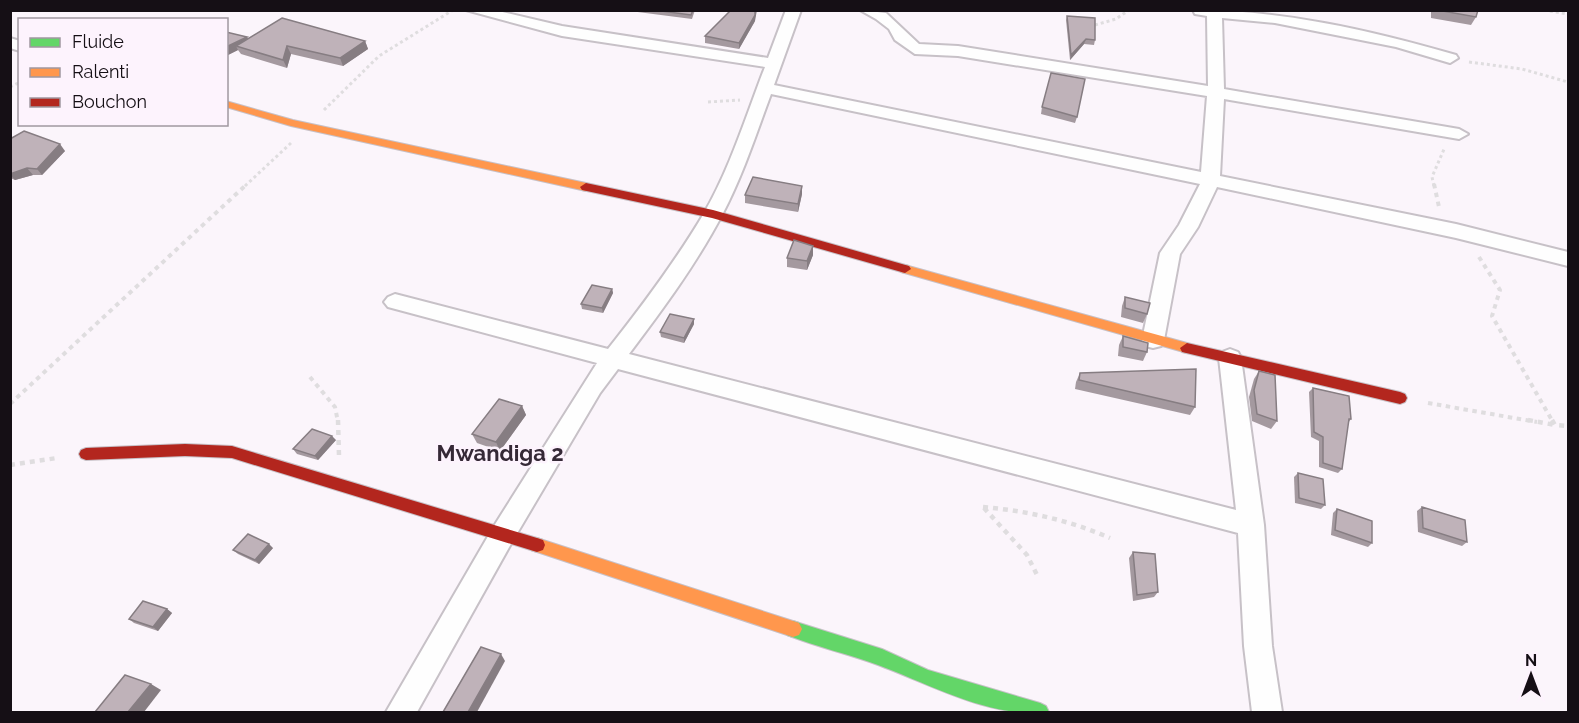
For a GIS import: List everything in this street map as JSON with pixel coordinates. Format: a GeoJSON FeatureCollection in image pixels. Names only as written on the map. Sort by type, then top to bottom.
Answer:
{"type":"FeatureCollection","features":[{"type":"Feature","properties":{"kind":"street"},"geometry":{"type":"LineString","coordinates":[[473,10],[562,31],[775,64]]}},
{"type":"Feature","properties":{"kind":"street"},"geometry":{"type":"LineString","coordinates":[[401,712],[503,534],[592,387],[662,295],[713,214],[733,173],[794,10]]}},
{"type":"Feature","properties":{"kind":"street"},"geometry":{"type":"LineString","coordinates":[[867,10],[881,16],[895,27],[900,37],[915,49],[958,51],[1454,133]]}},
{"type":"Feature","properties":{"kind":"street"},"geometry":{"type":"LineString","coordinates":[[1154,340],[1170,254],[1188,227],[1210,182],[1215,93],[1206,12],[1275,19],[1399,43],[1450,58]]}},
{"type":"Feature","properties":{"kind":"street"},"geometry":{"type":"LineString","coordinates":[[763,94],[1456,231],[1569,259]]}},
{"type":"Feature","properties":{"kind":"street"},"geometry":{"type":"LineString","coordinates":[[228,105],[308,126],[713,214],[1154,340],[1400,398]]}},
{"type":"Feature","properties":{"kind":"street"},"geometry":{"type":"LineString","coordinates":[[395,302],[1251,525]]}},
{"type":"Feature","properties":{"kind":"street"},"geometry":{"type":"LineString","coordinates":[[1230,358],[1251,525],[1258,646],[1267,712]]}},
{"type":"Feature","properties":{"kind":"street"},"geometry":{"type":"LineString","coordinates":[[86,454],[184,450],[232,452],[503,534],[882,658],[927,678],[1040,712]]}},
{"type":"Feature","properties":{"kind":"path"},"geometry":{"type":"LineString","coordinates":[[10,404],[308,126],[379,56],[453,10]]}},
{"type":"Feature","properties":{"kind":"path"},"geometry":{"type":"LineString","coordinates":[[1095,25],[1116,19],[1130,10]]}},
{"type":"Feature","properties":{"kind":"path"},"geometry":{"type":"LineString","coordinates":[[1544,10],[1569,14]]}},
{"type":"Feature","properties":{"kind":"path"},"geometry":{"type":"LineString","coordinates":[[1450,58],[1522,69],[1569,82]]}},
{"type":"Feature","properties":{"kind":"path"},"geometry":{"type":"LineString","coordinates":[[708,102],[763,94]]}},
{"type":"Feature","properties":{"kind":"path"},"geometry":{"type":"LineString","coordinates":[[1454,133],[1432,177],[1437,203],[1456,231],[1485,263],[1500,290],[1492,316],[1555,425]]}},
{"type":"Feature","properties":{"kind":"path"},"geometry":{"type":"LineString","coordinates":[[310,377],[335,407],[340,431],[338,484]]}},
{"type":"Feature","properties":{"kind":"path"},"geometry":{"type":"LineString","coordinates":[[1400,398],[1569,426]]}},
{"type":"Feature","properties":{"kind":"path"},"geometry":{"type":"LineString","coordinates":[[10,465],[86,454]]}},
{"type":"Feature","properties":{"kind":"path"},"geometry":{"type":"LineString","coordinates":[[1037,575],[1027,555],[983,507],[1019,510],[1080,525],[1110,538]]}},
{"type":"Feature","properties":{"kind":"building"},"geometry":{"type":"Polygon","coordinates":[[[654,10],[693,10],[691,15],[654,10]]]}},
{"type":"Feature","properties":{"kind":"building"},"geometry":{"type":"Polygon","coordinates":[[[731,10],[755,10],[755,15],[739,43],[705,36],[731,10]]]}},
{"type":"Feature","properties":{"kind":"building"},"geometry":{"type":"Polygon","coordinates":[[[1437,10],[1478,10],[1476,17],[1437,10]]]}},
{"type":"Feature","properties":{"kind":"building"},"geometry":{"type":"Polygon","coordinates":[[[1067,16],[1095,18],[1095,40],[1086,39],[1071,55],[1067,16]]]}},
{"type":"Feature","properties":{"kind":"building"},"geometry":{"type":"Polygon","coordinates":[[[282,18],[365,41],[340,58],[287,46],[283,60],[236,46],[282,18]]]}},
{"type":"Feature","properties":{"kind":"building"},"geometry":{"type":"Polygon","coordinates":[[[228,32],[247,37],[228,46],[228,32]]]}},
{"type":"Feature","properties":{"kind":"building"},"geometry":{"type":"Polygon","coordinates":[[[1051,73],[1085,79],[1077,117],[1042,107],[1051,73]]]}},
{"type":"Feature","properties":{"kind":"building"},"geometry":{"type":"Polygon","coordinates":[[[24,131],[60,144],[37,169],[27,168],[10,174],[10,139],[24,131]]]}},
{"type":"Feature","properties":{"kind":"building"},"geometry":{"type":"Polygon","coordinates":[[[753,177],[802,186],[798,204],[745,195],[753,177]]]}},
{"type":"Feature","properties":{"kind":"building"},"geometry":{"type":"Polygon","coordinates":[[[794,240],[813,246],[807,261],[787,258],[794,240]]]}},
{"type":"Feature","properties":{"kind":"building"},"geometry":{"type":"Polygon","coordinates":[[[592,285],[612,289],[602,308],[581,304],[592,285]]]}},
{"type":"Feature","properties":{"kind":"building"},"geometry":{"type":"Polygon","coordinates":[[[1125,297],[1150,303],[1147,314],[1125,308],[1125,297]]]}},
{"type":"Feature","properties":{"kind":"building"},"geometry":{"type":"Polygon","coordinates":[[[670,314],[694,319],[684,338],[660,332],[670,314]]]}},
{"type":"Feature","properties":{"kind":"building"},"geometry":{"type":"Polygon","coordinates":[[[1123,336],[1148,343],[1147,352],[1123,347],[1123,336]]]}},
{"type":"Feature","properties":{"kind":"building"},"geometry":{"type":"Polygon","coordinates":[[[1196,369],[1195,407],[1079,380],[1080,373],[1196,369]]]}},
{"type":"Feature","properties":{"kind":"building"},"geometry":{"type":"Polygon","coordinates":[[[1259,371],[1275,375],[1277,421],[1257,414],[1254,390],[1259,371]]]}},
{"type":"Feature","properties":{"kind":"building"},"geometry":{"type":"Polygon","coordinates":[[[1313,388],[1349,396],[1351,419],[1349,419],[1342,469],[1323,463],[1323,437],[1314,432],[1313,388]]]}},
{"type":"Feature","properties":{"kind":"building"},"geometry":{"type":"Polygon","coordinates":[[[499,399],[522,406],[496,442],[472,434],[499,399]]]}},
{"type":"Feature","properties":{"kind":"building"},"geometry":{"type":"Polygon","coordinates":[[[312,429],[332,436],[315,456],[293,449],[312,429]]]}},
{"type":"Feature","properties":{"kind":"building"},"geometry":{"type":"Polygon","coordinates":[[[1298,473],[1323,479],[1325,505],[1299,498],[1298,473]]]}},
{"type":"Feature","properties":{"kind":"building"},"geometry":{"type":"Polygon","coordinates":[[[1422,507],[1465,520],[1467,542],[1423,528],[1422,507]]]}},
{"type":"Feature","properties":{"kind":"building"},"geometry":{"type":"Polygon","coordinates":[[[1337,509],[1372,521],[1372,543],[1335,530],[1337,509]]]}},
{"type":"Feature","properties":{"kind":"building"},"geometry":{"type":"Polygon","coordinates":[[[248,534],[269,544],[255,560],[233,550],[248,534]]]}},
{"type":"Feature","properties":{"kind":"building"},"geometry":{"type":"Polygon","coordinates":[[[1133,552],[1155,554],[1158,592],[1137,595],[1133,552]]]}},
{"type":"Feature","properties":{"kind":"building"},"geometry":{"type":"Polygon","coordinates":[[[143,601],[167,609],[153,627],[129,619],[143,601]]]}},
{"type":"Feature","properties":{"kind":"building"},"geometry":{"type":"Polygon","coordinates":[[[481,647],[501,654],[468,712],[443,712],[481,647]]]}},
{"type":"Feature","properties":{"kind":"building"},"geometry":{"type":"Polygon","coordinates":[[[125,675],[151,684],[128,712],[95,712],[125,675]]]}},
{"type":"Feature","properties":{"kind":"traffic: fast"},"geometry":{"type":"LineString","coordinates":[[793,629],[882,658],[927,678],[1040,712]]}},
{"type":"Feature","properties":{"kind":"traffic: slow"},"geometry":{"type":"LineString","coordinates":[[228,105],[291,123],[586,187]]}},
{"type":"Feature","properties":{"kind":"traffic: slow"},"geometry":{"type":"LineString","coordinates":[[905,269],[1187,348]]}},
{"type":"Feature","properties":{"kind":"traffic: slow"},"geometry":{"type":"LineString","coordinates":[[537,545],[793,629]]}},
{"type":"Feature","properties":{"kind":"traffic: jam"},"geometry":{"type":"LineString","coordinates":[[586,187],[713,214],[905,269]]}},
{"type":"Feature","properties":{"kind":"traffic: jam"},"geometry":{"type":"LineString","coordinates":[[1187,348],[1400,398]]}},
{"type":"Feature","properties":{"kind":"traffic: jam"},"geometry":{"type":"LineString","coordinates":[[86,454],[185,450],[232,452],[537,545]]}},
{"type":"Feature","properties":{"kind":"district","name":"Mwandiga 2"},"geometry":{"type":"Point","coordinates":[500,453]}}]}
